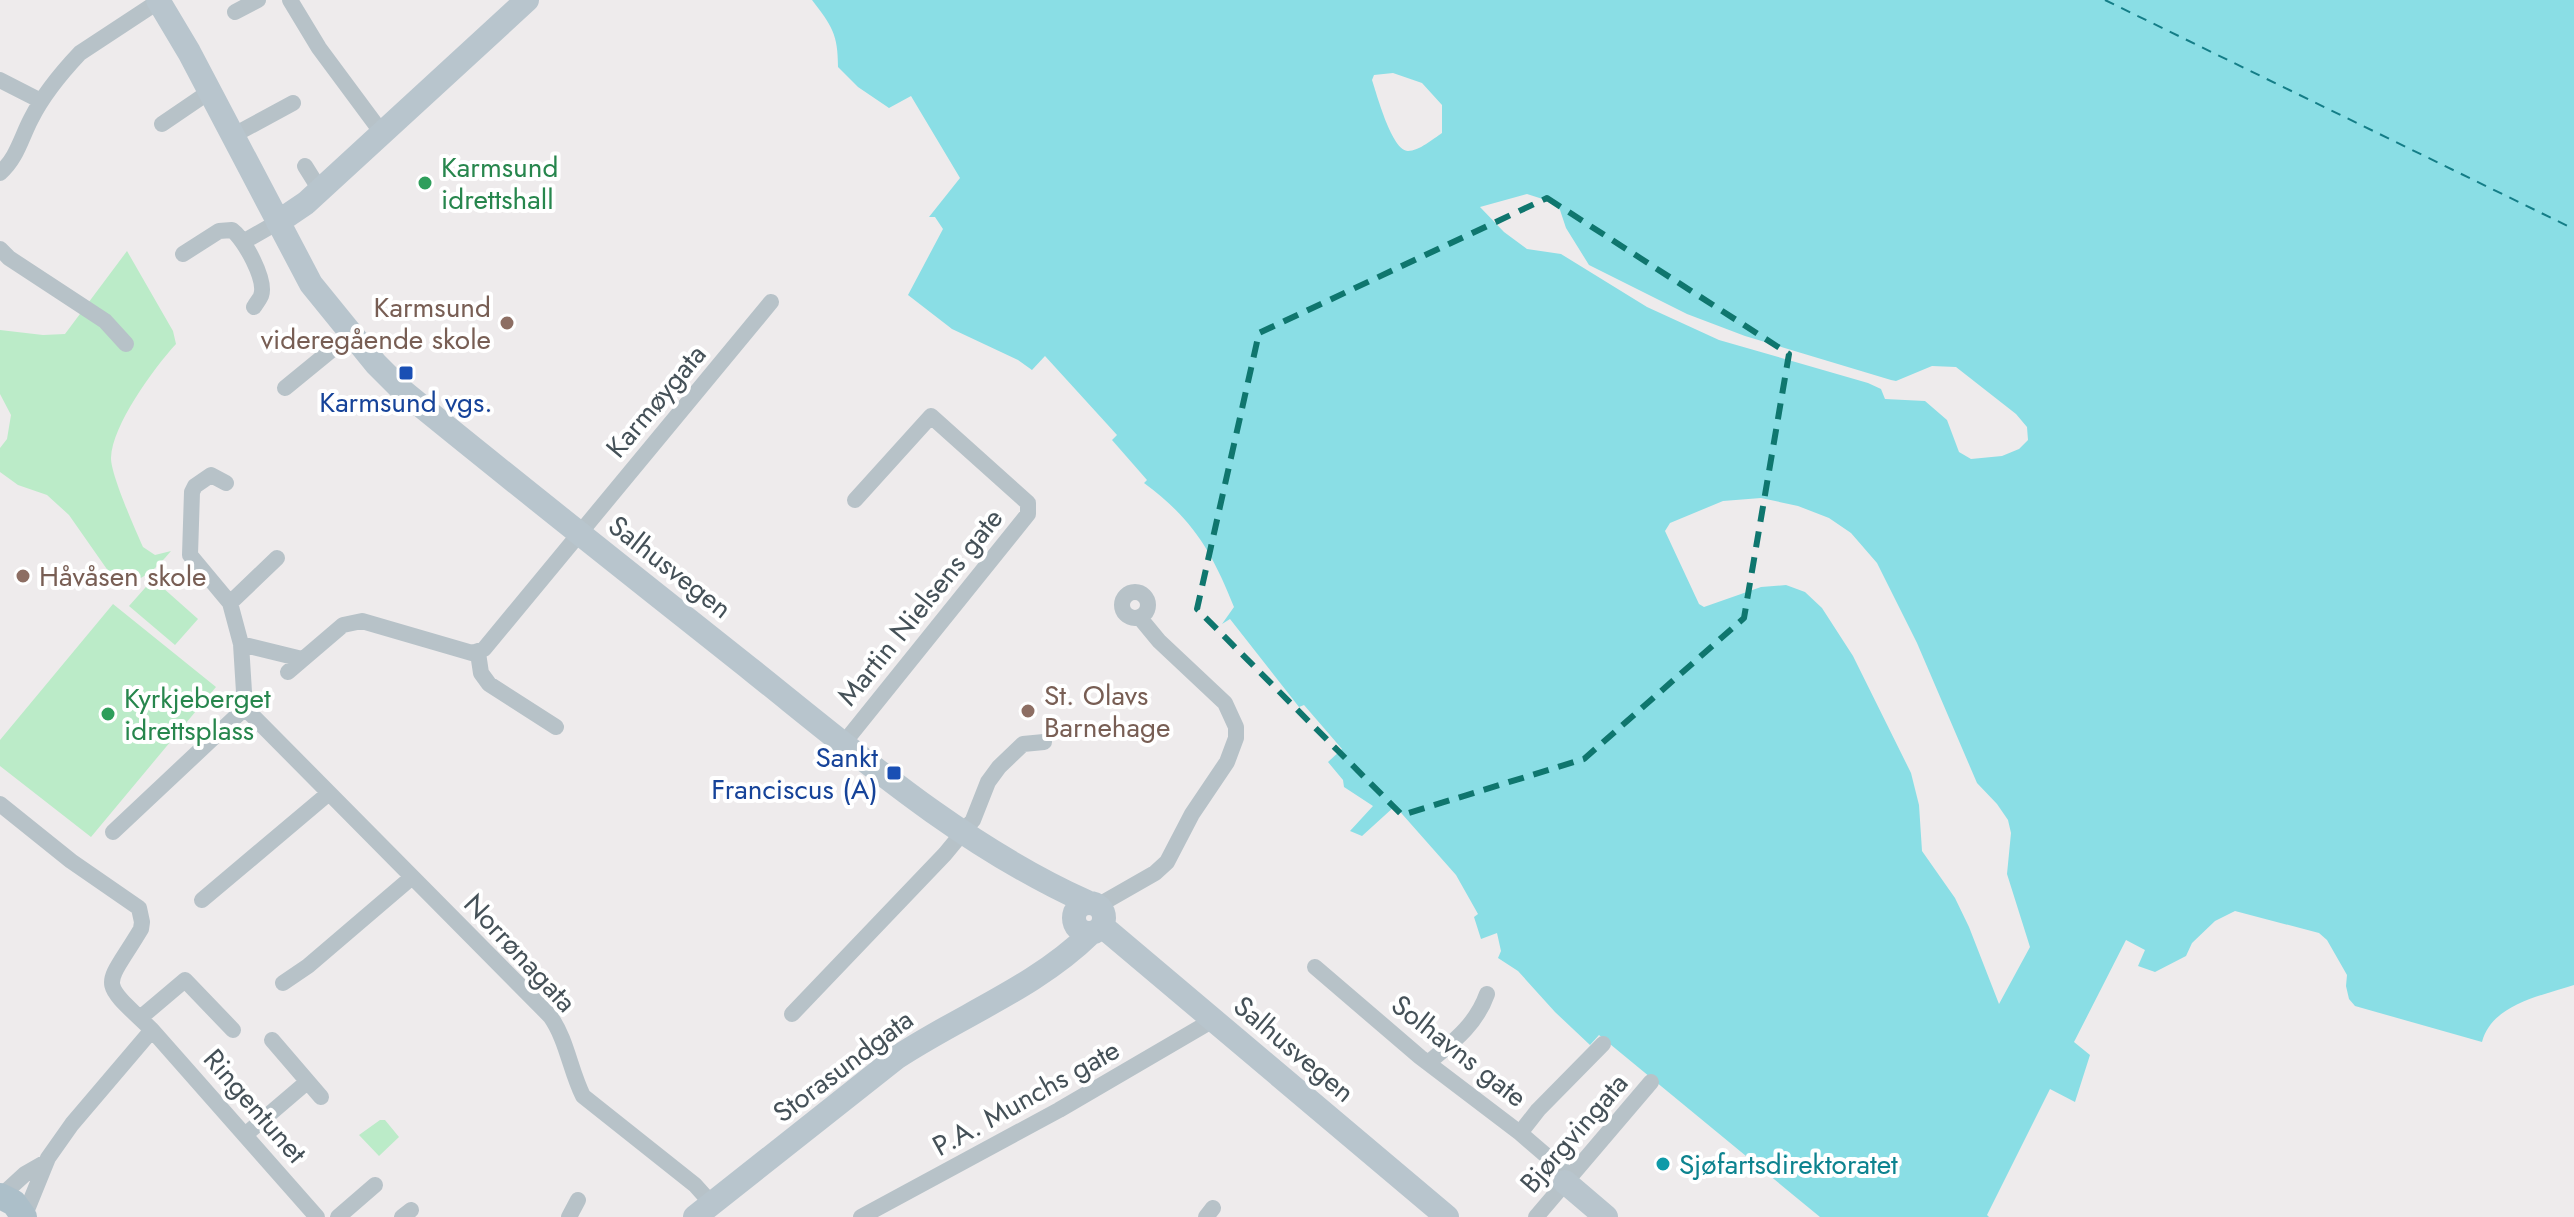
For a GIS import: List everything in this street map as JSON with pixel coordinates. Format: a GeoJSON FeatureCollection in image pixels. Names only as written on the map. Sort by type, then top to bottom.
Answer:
{"type":"FeatureCollection","features":[{"type":"Feature","properties":{"kind":"main road","name":"Salhusvegen"},"geometry":{"type":"LineString","coordinates":[[158,0],[311,284],[404,392],[843,744],[962,834],[1038,879],[1088,917],[1447,1217]]}},
{"type":"Feature","properties":{"kind":"main road"},"geometry":{"type":"LineString","coordinates":[[278,222],[297,211],[527,0]]}},
{"type":"Feature","properties":{"kind":"main road","name":"Storasundgata"},"geometry":{"type":"LineString","coordinates":[[704,1210],[896,1058],[997,1001],[1069,954],[1088,917]]}},
{"type":"Feature","properties":{"kind":"main road"},"geometry":{"type":"LineString","coordinates":[[1567,1179],[1606,1217]]}},
{"type":"Feature","properties":{"kind":"main road"},"geometry":{"type":"LineString","coordinates":[[0,1196],[14,1203],[24,1217]]}},
{"type":"Feature","properties":{"kind":"street"},"geometry":{"type":"LineString","coordinates":[[0,173],[10,163],[41,101],[80,53],[158,0]]}},
{"type":"Feature","properties":{"kind":"street"},"geometry":{"type":"LineString","coordinates":[[235,12],[258,0]]}},
{"type":"Feature","properties":{"kind":"street"},"geometry":{"type":"LineString","coordinates":[[290,0],[319,48],[382,133]]}},
{"type":"Feature","properties":{"kind":"street"},"geometry":{"type":"LineString","coordinates":[[0,80],[41,101]]}},
{"type":"Feature","properties":{"kind":"street"},"geometry":{"type":"LineString","coordinates":[[162,124],[209,92]]}},
{"type":"Feature","properties":{"kind":"street"},"geometry":{"type":"LineString","coordinates":[[232,136],[293,103]]}},
{"type":"Feature","properties":{"kind":"street"},"geometry":{"type":"LineString","coordinates":[[305,166],[320,190]]}},
{"type":"Feature","properties":{"kind":"street"},"geometry":{"type":"LineString","coordinates":[[243,242],[278,222]]}},
{"type":"Feature","properties":{"kind":"street"},"geometry":{"type":"LineString","coordinates":[[183,254],[226,229],[232,230],[243,242],[257,269],[262,289],[254,307]]}},
{"type":"Feature","properties":{"kind":"street"},"geometry":{"type":"LineString","coordinates":[[0,249],[105,321],[126,344]]}},
{"type":"Feature","properties":{"kind":"street","name":"Karmøygata"},"geometry":{"type":"LineString","coordinates":[[478,653],[771,302]]}},
{"type":"Feature","properties":{"kind":"street"},"geometry":{"type":"LineString","coordinates":[[285,388],[351,334]]}},
{"type":"Feature","properties":{"kind":"street","name":"Martin Nielsens gate"},"geometry":{"type":"LineString","coordinates":[[843,744],[1028,514],[1028,503],[931,416],[855,500]]}},
{"type":"Feature","properties":{"kind":"street"},"geometry":{"type":"LineString","coordinates":[[113,832],[245,708],[241,644],[230,603],[195,563],[189,547],[195,486],[211,475],[226,483]]}},
{"type":"Feature","properties":{"kind":"street"},"geometry":{"type":"LineString","coordinates":[[230,603],[277,558]]}},
{"type":"Feature","properties":{"kind":"street"},"geometry":{"type":"LineString","coordinates":[[1088,917],[1167,862],[1192,814],[1227,762],[1236,738],[1232,714],[1225,703],[1167,649],[1140,618]]}},
{"type":"Feature","properties":{"kind":"street"},"geometry":{"type":"LineString","coordinates":[[288,672],[343,625],[362,621],[478,653],[481,673],[489,684],[556,727]]}},
{"type":"Feature","properties":{"kind":"street"},"geometry":{"type":"LineString","coordinates":[[241,644],[302,659]]}},
{"type":"Feature","properties":{"kind":"street","name":"Norrønagata"},"geometry":{"type":"LineString","coordinates":[[245,708],[550,1016],[559,1029],[573,1076],[583,1096],[695,1185],[704,1210]]}},
{"type":"Feature","properties":{"kind":"street"},"geometry":{"type":"LineString","coordinates":[[792,1014],[908,896],[962,834],[973,820],[988,782],[999,767],[1023,744],[1044,742]]}},
{"type":"Feature","properties":{"kind":"street"},"geometry":{"type":"LineString","coordinates":[[202,900],[329,793]]}},
{"type":"Feature","properties":{"kind":"street","name":"Ringentunet"},"geometry":{"type":"LineString","coordinates":[[0,804],[71,861],[139,908],[141,929],[112,976],[112,987],[119,1000],[146,1024],[317,1217]]}},
{"type":"Feature","properties":{"kind":"street"},"geometry":{"type":"LineString","coordinates":[[283,983],[308,966],[411,878]]}},
{"type":"Feature","properties":{"kind":"street","name":"Solhavns gate"},"geometry":{"type":"LineString","coordinates":[[1315,967],[1520,1133],[1567,1179]]}},
{"type":"Feature","properties":{"kind":"street"},"geometry":{"type":"LineString","coordinates":[[24,1217],[46,1162],[146,1024],[185,980],[233,1030]]}},
{"type":"Feature","properties":{"kind":"street"},"geometry":{"type":"LineString","coordinates":[[1429,1062],[1468,1029],[1487,994]]}},
{"type":"Feature","properties":{"kind":"street","name":"P.A. Munchs gate"},"geometry":{"type":"LineString","coordinates":[[861,1217],[1059,1110],[1213,1020]]}},
{"type":"Feature","properties":{"kind":"street"},"geometry":{"type":"LineString","coordinates":[[272,1040],[321,1097]]}},
{"type":"Feature","properties":{"kind":"street"},"geometry":{"type":"LineString","coordinates":[[1520,1133],[1603,1044]]}},
{"type":"Feature","properties":{"kind":"street"},"geometry":{"type":"LineString","coordinates":[[245,1135],[307,1082]]}},
{"type":"Feature","properties":{"kind":"street","name":"Bjørgvingata"},"geometry":{"type":"LineString","coordinates":[[1536,1217],[1651,1082]]}},
{"type":"Feature","properties":{"kind":"street"},"geometry":{"type":"LineString","coordinates":[[0,1196],[25,1174],[46,1162]]}},
{"type":"Feature","properties":{"kind":"street"},"geometry":{"type":"LineString","coordinates":[[338,1217],[375,1185]]}},
{"type":"Feature","properties":{"kind":"street"},"geometry":{"type":"LineString","coordinates":[[569,1217],[578,1200]]}},
{"type":"Feature","properties":{"kind":"highlighted area"},"geometry":{"type":"Polygon","coordinates":[[[1547,198],[1789,354],[1744,618],[1584,759],[1402,815],[1197,609],[1259,333],[1547,198]]]}},
{"type":"Feature","properties":{"kind":"green space"},"geometry":{"type":"Polygon","coordinates":[[[127,251],[173,331],[176,344],[126,414],[113,445],[112,466],[143,547],[155,555],[171,551],[148,574],[118,585],[69,515],[47,495],[18,485],[0,472],[0,448],[7,439],[11,415],[0,394],[0,330],[65,334],[127,251]]]}},
{"type":"Feature","properties":{"kind":"green space"},"geometry":{"type":"Polygon","coordinates":[[[153,579],[198,619],[175,645],[129,606],[153,579]]]}},
{"type":"Feature","properties":{"kind":"green space","name":"Kyrkjeberget idrettsplass"},"geometry":{"type":"Polygon","coordinates":[[[113,604],[216,687],[91,837],[0,766],[0,740],[113,604]]]}},
{"type":"Feature","properties":{"kind":"green space"},"geometry":{"type":"Polygon","coordinates":[[[380,1120],[385,1120],[399,1137],[379,1156],[359,1135],[380,1120]]]}},
{"type":"Feature","properties":{"kind":"water"},"geometry":{"type":"Polygon","coordinates":[[[812,0],[2574,0],[2574,985],[2507,1010],[2487,1029],[2482,1042],[2355,1006],[2349,999],[2347,975],[2327,940],[2319,933],[2235,911],[2215,921],[2192,943],[2186,956],[2155,972],[2138,966],[2145,950],[2126,940],[2074,1042],[2090,1055],[2075,1102],[2050,1089],[1987,1215],[1989,1217],[1820,1217],[1599,1035],[1590,1045],[1518,971],[1498,958],[1501,951],[1497,933],[1481,939],[1474,917],[1478,914],[1456,875],[1395,806],[1362,836],[1350,831],[1373,806],[1344,787],[1343,780],[1328,762],[1342,749],[1304,705],[1299,707],[1230,619],[1222,624],[1234,607],[1218,569],[1199,538],[1176,510],[1144,483],[1147,480],[1112,440],[1117,435],[1045,356],[1032,370],[1018,360],[952,329],[908,295],[943,229],[935,217],[929,217],[960,178],[911,96],[889,108],[858,87],[838,67],[835,38],[812,0]],[[1393,73],[1374,75],[1372,80],[1396,142],[1408,151],[1442,133],[1442,105],[1422,83],[1393,73]],[[1527,194],[1480,207],[1504,232],[1527,249],[1561,254],[1647,307],[1719,340],[1868,383],[1881,389],[1885,399],[1925,401],[1947,420],[1959,452],[1971,459],[2002,456],[2019,449],[2028,440],[2027,427],[2016,414],[1956,367],[1932,366],[1896,381],[1745,336],[1687,314],[1589,265],[1566,228],[1560,210],[1552,202],[1527,194]],[[1761,498],[1723,501],[1670,523],[1665,531],[1699,604],[1704,607],[1761,587],[1786,585],[1805,592],[1822,608],[1853,656],[1911,773],[1919,805],[1922,851],[1955,898],[1999,1004],[2030,947],[2007,874],[2011,833],[2008,820],[1977,783],[1917,643],[1877,563],[1851,533],[1829,518],[1798,506],[1761,498]]]}},
{"type":"Feature","properties":{"kind":"ferry route"},"geometry":{"type":"LineString","coordinates":[[2105,0],[2574,229]]}},
{"type":"Feature","properties":{"kind":"place","name":"Karmsund idrettshall"},"geometry":{"type":"Point","coordinates":[425,183]}},
{"type":"Feature","properties":{"kind":"place","name":"Karmsund videregående skole"},"geometry":{"type":"Point","coordinates":[507,323]}},
{"type":"Feature","properties":{"kind":"place","name":"Karmsund vgs."},"geometry":{"type":"Point","coordinates":[406,373]}},
{"type":"Feature","properties":{"kind":"place","name":"Håvåsen skole"},"geometry":{"type":"Point","coordinates":[23,576]}},
{"type":"Feature","properties":{"kind":"place","name":"St. Olavs Barnehage"},"geometry":{"type":"Point","coordinates":[1028,711]}},
{"type":"Feature","properties":{"kind":"place","name":"Kyrkjeberget idrettsplass"},"geometry":{"type":"Point","coordinates":[108,714]}},
{"type":"Feature","properties":{"kind":"place","name":"Sankt Franciscus (A)"},"geometry":{"type":"Point","coordinates":[894,773]}},
{"type":"Feature","properties":{"kind":"place","name":"Sjøfartsdirektoratet"},"geometry":{"type":"Point","coordinates":[1663,1164]}}]}
